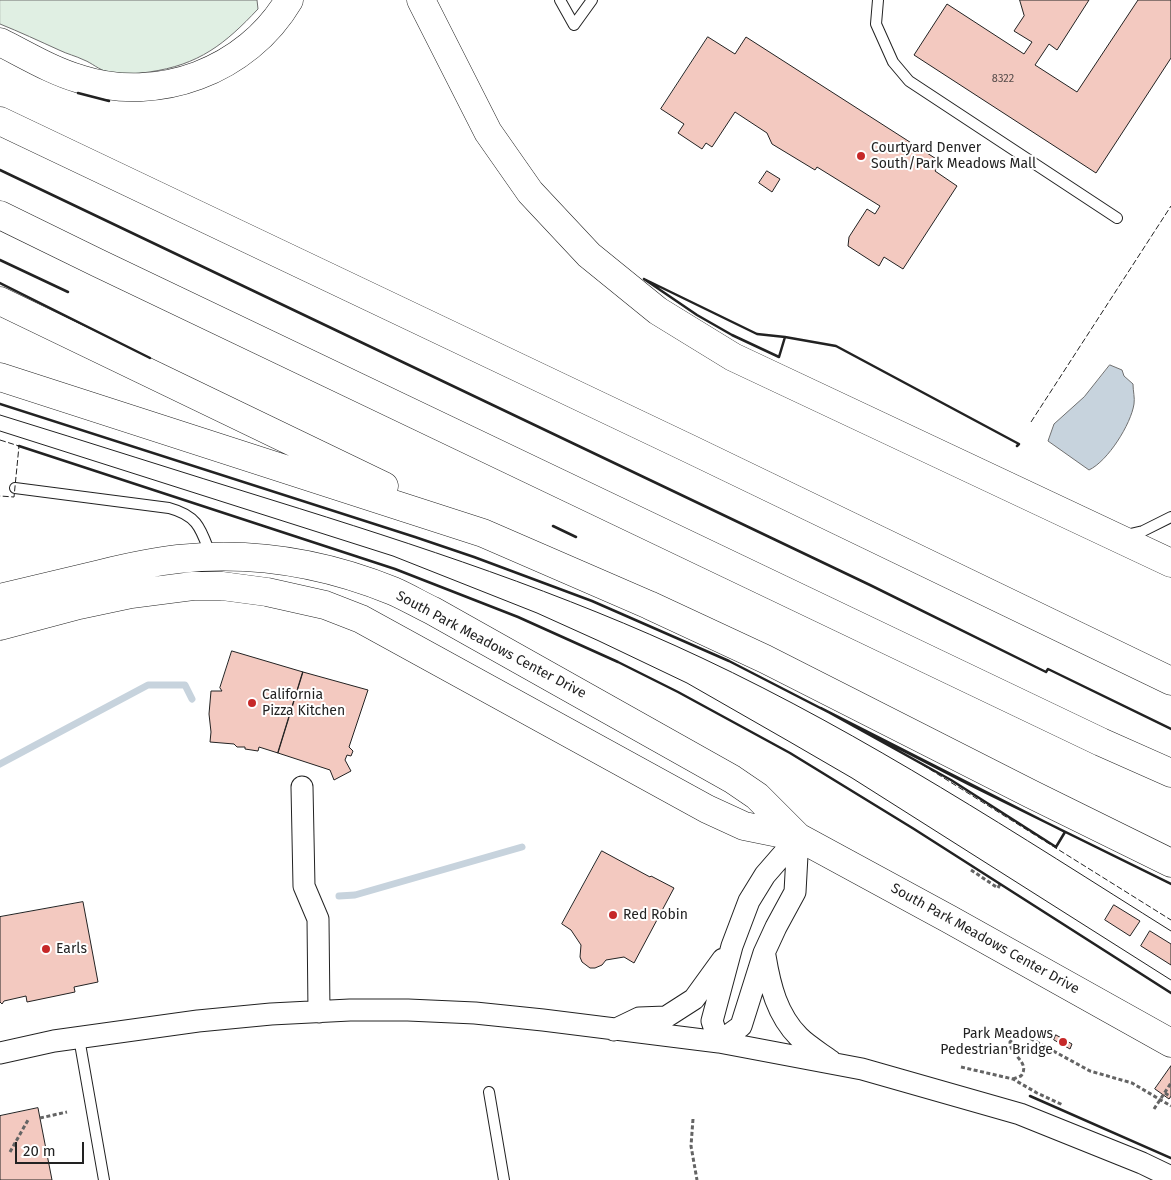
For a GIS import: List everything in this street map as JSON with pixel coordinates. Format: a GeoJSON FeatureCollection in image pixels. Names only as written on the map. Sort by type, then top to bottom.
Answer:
{"type":"FeatureCollection","features":[{"type":"Feature","properties":{"kind":"main road"},"geometry":{"type":"LineString","coordinates":[[0,42],[53,69],[80,79],[113,86],[141,88],[183,81],[224,64],[244,51],[263,34],[289,0]]}},
{"type":"Feature","properties":{"kind":"main road"},"geometry":{"type":"LineString","coordinates":[[421,0],[488,132],[530,192],[589,255],[658,311],[733,358],[1171,563]]}},
{"type":"Feature","properties":{"kind":"main road"},"geometry":{"type":"LineString","coordinates":[[0,121],[1171,681]]}},
{"type":"Feature","properties":{"kind":"main road"},"geometry":{"type":"LineString","coordinates":[[0,214],[107,267],[1101,742],[1171,773]]}},
{"type":"Feature","properties":{"kind":"main road"},"geometry":{"type":"LineString","coordinates":[[0,301],[483,533],[649,605],[756,655],[1171,863]]}},
{"type":"Feature","properties":{"kind":"main road"},"geometry":{"type":"LineString","coordinates":[[0,377],[483,533]]}},
{"type":"Feature","properties":{"kind":"main road","name":"South Park Meadows Center Drive"},"geometry":{"type":"LineString","coordinates":[[0,598],[136,566],[178,559],[249,556],[314,566],[355,577],[394,592],[433,611],[732,779],[757,796],[798,837],[917,901],[1171,1043]]}},
{"type":"Feature","properties":{"kind":"main road","name":"South Park Meadows Center Drive"},"geometry":{"type":"LineString","coordinates":[[0,626],[79,605],[122,596],[193,586],[222,586],[267,592],[325,605],[361,619],[707,809],[744,826],[798,837]]}},
{"type":"Feature","properties":{"kind":"main road"},"geometry":{"type":"LineString","coordinates":[[1108,650],[1171,676]]}},
{"type":"Feature","properties":{"kind":"main road"},"geometry":{"type":"LineString","coordinates":[[1101,742],[1171,792]]}},
{"type":"Feature","properties":{"kind":"street"},"geometry":{"type":"LineString","coordinates":[[302,787],[304,886],[318,919],[319,1012]]}},
{"type":"Feature","properties":{"kind":"street"},"geometry":{"type":"LineString","coordinates":[[719,1042],[712,1022],[732,946],[753,895],[765,875],[798,837]]}},
{"type":"Feature","properties":{"kind":"street"},"geometry":{"type":"LineString","coordinates":[[719,1042],[741,1026],[764,953],[795,892],[798,837]]}},
{"type":"Feature","properties":{"kind":"street"},"geometry":{"type":"LineString","coordinates":[[614,1030],[639,1018],[666,1016],[694,999],[732,946]]}},
{"type":"Feature","properties":{"kind":"street"},"geometry":{"type":"LineString","coordinates":[[764,953],[770,984],[780,1012],[799,1037],[835,1064]]}},
{"type":"Feature","properties":{"kind":"street"},"geometry":{"type":"LineString","coordinates":[[0,1052],[54,1041],[198,1021],[271,1014],[350,1010],[475,1013],[719,1042],[862,1069],[1020,1114],[1142,1163],[1171,1177]]}},
{"type":"Feature","properties":{"kind":"lane"},"geometry":{"type":"LineString","coordinates":[[560,0],[574,25],[592,0]]}},
{"type":"Feature","properties":{"kind":"lane"},"geometry":{"type":"LineString","coordinates":[[878,0],[876,24],[893,62],[909,81],[1116,218]]}},
{"type":"Feature","properties":{"kind":"lane"},"geometry":{"type":"LineString","coordinates":[[15,488],[169,508],[182,512],[196,523],[212,557]]}},
{"type":"Feature","properties":{"kind":"lane"},"geometry":{"type":"LineString","coordinates":[[1115,537],[1143,531],[1171,517]]}},
{"type":"Feature","properties":{"kind":"lane"},"geometry":{"type":"LineString","coordinates":[[79,1038],[104,1180]]}},
{"type":"Feature","properties":{"kind":"lane"},"geometry":{"type":"LineString","coordinates":[[489,1092],[504,1180]]}},
{"type":"Feature","properties":{"kind":"path"},"geometry":{"type":"LineString","coordinates":[[971,870],[998,888],[1000,884]]}},
{"type":"Feature","properties":{"kind":"path"},"geometry":{"type":"LineString","coordinates":[[961,1067],[1013,1079],[1018,1078],[1023,1073],[1024,1065],[1011,1050],[1010,1042],[1016,1036],[1024,1034],[1090,1071],[1132,1083],[1171,1106]]}},
{"type":"Feature","properties":{"kind":"path"},"geometry":{"type":"LineString","coordinates":[[1154,1108],[1171,1083]]}},
{"type":"Feature","properties":{"kind":"path"},"geometry":{"type":"LineString","coordinates":[[1164,1093],[1171,1097]]}},
{"type":"Feature","properties":{"kind":"path"},"geometry":{"type":"LineString","coordinates":[[40,1118],[67,1112]]}},
{"type":"Feature","properties":{"kind":"path"},"geometry":{"type":"LineString","coordinates":[[692,1119],[691,1146],[697,1180]]}},
{"type":"Feature","properties":{"kind":"path"},"geometry":{"type":"LineString","coordinates":[[10,1152],[28,1120]]}},
{"type":"Feature","properties":{"kind":"green space"},"geometry":{"type":"Polygon","coordinates":[[[0,0],[257,0],[258,9],[234,33],[197,58],[167,69],[123,74],[105,71],[87,61],[0,24],[0,0]]]}},
{"type":"Feature","properties":{"kind":"shaded area"},"geometry":{"type":"Polygon","coordinates":[[[1110,365],[1122,370],[1124,376],[1133,384],[1134,404],[1123,431],[1111,450],[1104,459],[1089,470],[1048,441],[1054,424],[1084,397],[1110,365]]]}},
{"type":"Feature","properties":{"kind":"building"},"geometry":{"type":"Polygon","coordinates":[[[1020,0],[1089,0],[1057,50],[1049,44],[1035,65],[1077,92],[1138,0],[1171,0],[1171,58],[1096,173],[914,55],[947,4],[1024,54],[1032,42],[1014,31],[1024,16],[1020,0]]]}},
{"type":"Feature","properties":{"kind":"building","name":"Courtyard Denver South/Park Meadows Mall"},"geometry":{"type":"Polygon","coordinates":[[[708,37],[735,54],[746,37],[941,162],[935,171],[957,186],[903,269],[884,257],[879,266],[848,246],[849,237],[867,209],[875,214],[880,206],[817,167],[815,170],[772,144],[767,133],[735,112],[712,147],[706,143],[702,149],[678,133],[684,124],[661,109],[708,37]]]}},
{"type":"Feature","properties":{"kind":"building"},"geometry":{"type":"Polygon","coordinates":[[[767,171],[780,179],[772,192],[759,183],[767,171]]]}},
{"type":"Feature","properties":{"kind":"building","name":"California Pizza Kitchen"},"geometry":{"type":"Polygon","coordinates":[[[232,651],[303,672],[278,753],[259,747],[258,751],[237,747],[234,744],[210,742],[209,714],[211,691],[222,691],[220,688],[232,651]]]}},
{"type":"Feature","properties":{"kind":"building"},"geometry":{"type":"Polygon","coordinates":[[[303,672],[368,690],[349,747],[353,751],[351,756],[347,755],[345,760],[351,771],[334,780],[330,770],[278,753],[303,672]]]}},
{"type":"Feature","properties":{"kind":"building","name":"Red Robin"},"geometry":{"type":"Polygon","coordinates":[[[602,851],[674,888],[634,963],[624,957],[606,960],[602,965],[590,968],[582,962],[580,957],[581,945],[571,930],[562,924],[602,851]]]}},
{"type":"Feature","properties":{"kind":"building","name":"Earls"},"geometry":{"type":"Polygon","coordinates":[[[83,902],[98,982],[74,987],[75,992],[27,1002],[26,996],[4,1001],[2,1004],[0,1002],[0,917],[83,902]]]}},
{"type":"Feature","properties":{"kind":"building"},"geometry":{"type":"Polygon","coordinates":[[[1114,905],[1140,921],[1130,936],[1105,920],[1114,905]]]}},
{"type":"Feature","properties":{"kind":"building"},"geometry":{"type":"Polygon","coordinates":[[[1150,931],[1171,944],[1171,965],[1141,946],[1150,931]]]}},
{"type":"Feature","properties":{"kind":"building"},"geometry":{"type":"Polygon","coordinates":[[[1056,1035],[1072,1044],[1070,1049],[1054,1040],[1056,1035]]]}},
{"type":"Feature","properties":{"kind":"building"},"geometry":{"type":"Polygon","coordinates":[[[1171,1066],[1171,1096],[1169,1099],[1155,1089],[1171,1066]]]}},
{"type":"Feature","properties":{"kind":"building"},"geometry":{"type":"Polygon","coordinates":[[[38,1108],[52,1180],[0,1180],[0,1116],[38,1108]]]}},
{"type":"Feature","properties":{"kind":"waterway"},"geometry":{"type":"LineString","coordinates":[[0,764],[148,685],[185,685],[192,699]]}},
{"type":"Feature","properties":{"kind":"waterway"},"geometry":{"type":"LineString","coordinates":[[339,896],[355,895],[522,847]]}},
{"type":"Feature","properties":{"kind":"tram line"},"geometry":{"type":"LineString","coordinates":[[0,415],[435,553],[544,591],[650,634],[763,688],[882,753],[941,787],[1171,931]]}},
{"type":"Feature","properties":{"kind":"tram line"},"geometry":{"type":"LineString","coordinates":[[0,431],[393,556],[537,613],[599,641],[687,683],[852,778],[1171,980]]}},
{"type":"Feature","properties":{"kind":"fence"},"geometry":{"type":"LineString","coordinates":[[1031,422],[1171,206]]}},
{"type":"Feature","properties":{"kind":"fence"},"geometry":{"type":"LineString","coordinates":[[0,440],[19,446],[14,497],[0,496]]}},
{"type":"Feature","properties":{"kind":"fence"},"geometry":{"type":"LineString","coordinates":[[915,760],[1171,920]]}},
{"type":"Feature","properties":{"kind":"wall"},"geometry":{"type":"LineString","coordinates":[[78,93],[109,101]]}},
{"type":"Feature","properties":{"kind":"wall"},"geometry":{"type":"LineString","coordinates":[[0,170],[870,585],[1046,672],[1048,669],[1171,729]]}},
{"type":"Feature","properties":{"kind":"wall"},"geometry":{"type":"LineString","coordinates":[[0,260],[68,292]]}},
{"type":"Feature","properties":{"kind":"wall"},"geometry":{"type":"LineString","coordinates":[[644,279],[757,334],[836,346],[1019,444],[1017,446]]}},
{"type":"Feature","properties":{"kind":"wall"},"geometry":{"type":"LineString","coordinates":[[644,279],[757,334],[785,337],[779,357],[732,335],[697,315],[644,279]]}},
{"type":"Feature","properties":{"kind":"wall"},"geometry":{"type":"LineString","coordinates":[[0,283],[150,358]]}},
{"type":"Feature","properties":{"kind":"wall"},"geometry":{"type":"LineString","coordinates":[[0,404],[415,537],[592,601],[729,661],[970,785],[1171,884]]}},
{"type":"Feature","properties":{"kind":"wall"},"geometry":{"type":"LineString","coordinates":[[19,446],[395,569],[518,617],[618,662],[678,692],[790,753],[914,829],[1171,993]]}},
{"type":"Feature","properties":{"kind":"wall"},"geometry":{"type":"LineString","coordinates":[[553,526],[576,537]]}},
{"type":"Feature","properties":{"kind":"wall"},"geometry":{"type":"LineString","coordinates":[[821,708],[1065,832],[1056,847],[951,780],[821,708]]}},
{"type":"Feature","properties":{"kind":"wall"},"geometry":{"type":"LineString","coordinates":[[1030,1096],[1171,1158]]}},
{"type":"Feature","properties":{"kind":"place","name":"Courtyard Denver South/Park Meadows Mall"},"geometry":{"type":"Point","coordinates":[861,156]}},
{"type":"Feature","properties":{"kind":"place","name":"California Pizza Kitchen"},"geometry":{"type":"Point","coordinates":[252,703]}},
{"type":"Feature","properties":{"kind":"place","name":"Red Robin"},"geometry":{"type":"Point","coordinates":[613,915]}},
{"type":"Feature","properties":{"kind":"place","name":"Earls"},"geometry":{"type":"Point","coordinates":[46,949]}},
{"type":"Feature","properties":{"kind":"place","name":"Park Meadows Pedestrian Bridge"},"geometry":{"type":"Point","coordinates":[1063,1042]}}]}
